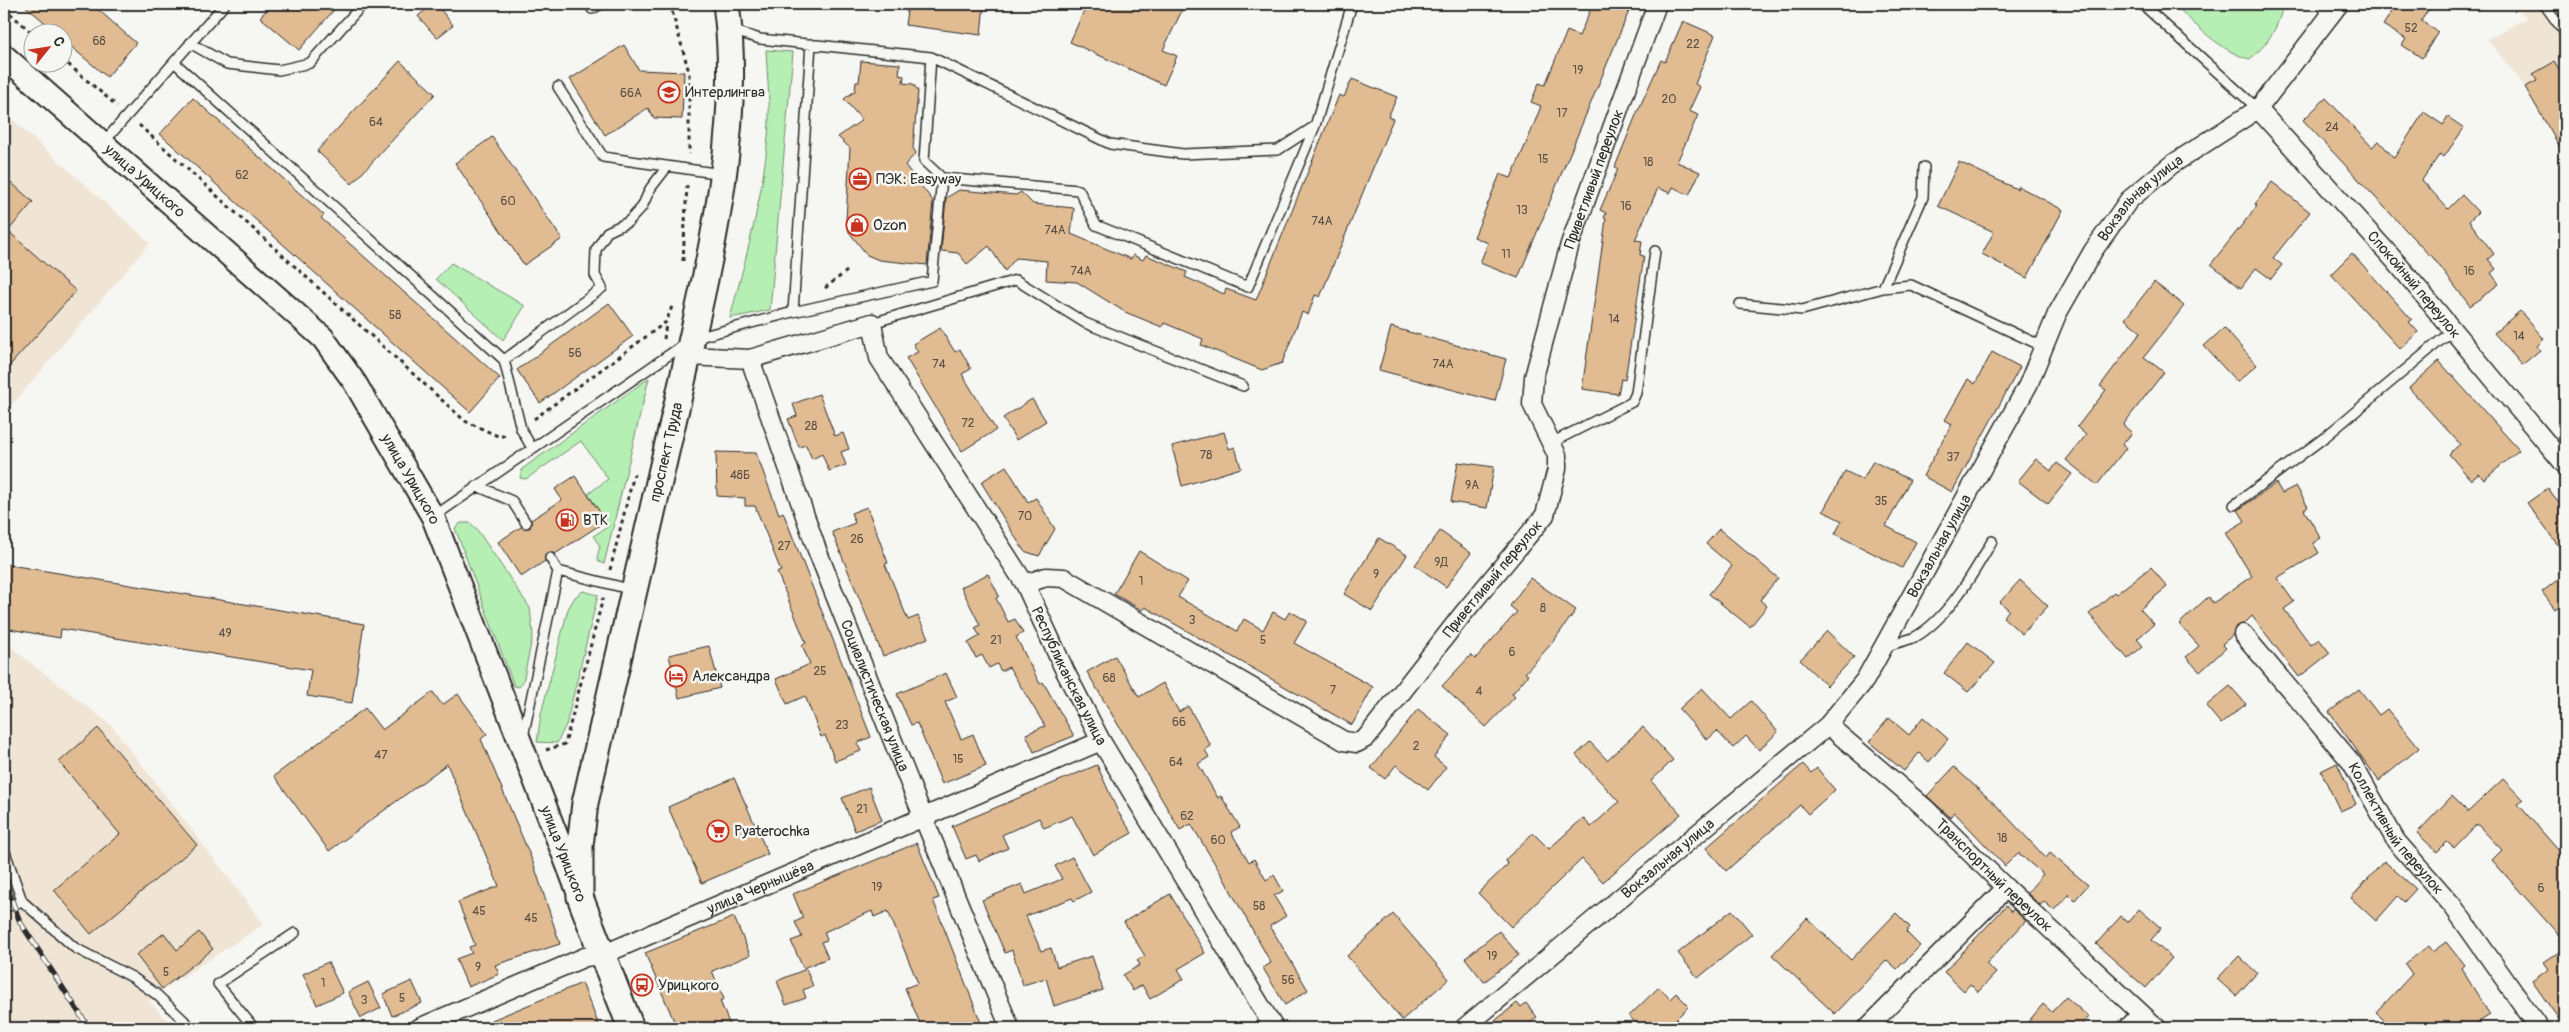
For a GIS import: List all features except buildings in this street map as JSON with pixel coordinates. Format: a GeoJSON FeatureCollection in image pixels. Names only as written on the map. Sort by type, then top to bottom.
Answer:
{"type":"FeatureCollection","features":[{"type":"Feature","properties":{"kind":"main road","name":"проспект Труда"},"geometry":{"type":"LineString","coordinates":[[580,898],[580,846],[585,803],[707,275],[732,93],[730,30],[726,4]]}},
{"type":"Feature","properties":{"kind":"main road","name":"улица Урицкого"},"geometry":{"type":"LineString","coordinates":[[580,898],[631,1028]]}},
{"type":"Feature","properties":{"kind":"street","name":"Приветливый переулок"},"geometry":{"type":"LineString","coordinates":[[1026,584],[1046,577],[1064,578],[1344,741],[1357,743],[1366,738],[1462,616],[1545,515],[1557,469],[1557,456],[1532,404],[1534,376],[1570,244],[1657,4]]}},
{"type":"Feature","properties":{"kind":"street","name":"Вокзальная улица"},"geometry":{"type":"LineString","coordinates":[[1464,1028],[1828,725],[1865,680],[2028,385],[2057,314],[2093,251],[2129,200],[2171,165],[2258,109],[2326,11],[2339,4]]}},
{"type":"Feature","properties":{"kind":"street","name":"улица Урицкого"},"geometry":{"type":"LineString","coordinates":[[4,56],[323,338],[355,383],[433,517],[531,749],[580,898]]}},
{"type":"Feature","properties":{"kind":"street","name":"Спокойный переулок"},"geometry":{"type":"LineString","coordinates":[[2258,109],[2396,262],[2565,465]]}},
{"type":"Feature","properties":{"kind":"street"},"geometry":{"type":"LineString","coordinates":[[690,348],[750,359],[872,323]]}},
{"type":"Feature","properties":{"kind":"street","name":"Республиканская улица"},"geometry":{"type":"LineString","coordinates":[[872,323],[879,358],[1026,584],[1065,671],[1101,741],[1274,1028]]}},
{"type":"Feature","properties":{"kind":"street","name":"Социалистическая улица"},"geometry":{"type":"LineString","coordinates":[[750,359],[817,550],[1010,1028]]}},
{"type":"Feature","properties":{"kind":"street","name":"Коллективный переулок"},"geometry":{"type":"LineString","coordinates":[[2243,634],[2352,763],[2396,840],[2452,905],[2539,1028]]}},
{"type":"Feature","properties":{"kind":"street","name":"Транспортный переулок"},"geometry":{"type":"LineString","coordinates":[[1828,725],[1925,808],[2006,888],[2157,1028]]}},
{"type":"Feature","properties":{"kind":"street","name":"улица Чернышёва"},"geometry":{"type":"LineString","coordinates":[[420,1028],[585,957],[602,955],[924,819],[1101,741]]}},
{"type":"Feature","properties":{"kind":"street"},"geometry":{"type":"LineString","coordinates":[[1867,1028],[2006,888]]}},
{"type":"Feature","properties":{"kind":"street"},"geometry":{"type":"LineString","coordinates":[[2128,1028],[2141,1014]]}},
{"type":"Feature","properties":{"kind":"lane"},"geometry":{"type":"LineString","coordinates":[[103,142],[225,4]]}},
{"type":"Feature","properties":{"kind":"lane"},"geometry":{"type":"LineString","coordinates":[[190,44],[227,64],[279,70],[310,63],[363,4]]}},
{"type":"Feature","properties":{"kind":"lane"},"geometry":{"type":"LineString","coordinates":[[589,4],[592,9],[601,4]]}},
{"type":"Feature","properties":{"kind":"lane"},"geometry":{"type":"LineString","coordinates":[[931,57],[924,161],[942,178],[1079,190],[1096,225],[1248,287],[1315,126],[1352,4]]}},
{"type":"Feature","properties":{"kind":"lane"},"geometry":{"type":"LineString","coordinates":[[2142,4],[2258,109]]}},
{"type":"Feature","properties":{"kind":"lane"},"geometry":{"type":"LineString","coordinates":[[2544,4],[2565,33]]}},
{"type":"Feature","properties":{"kind":"lane"},"geometry":{"type":"LineString","coordinates":[[730,30],[760,40],[931,57],[1110,144],[1183,154],[1278,150],[1315,126]]}},
{"type":"Feature","properties":{"kind":"lane"},"geometry":{"type":"LineString","coordinates":[[793,312],[811,44]]}},
{"type":"Feature","properties":{"kind":"lane"},"geometry":{"type":"LineString","coordinates":[[174,62],[504,360],[520,429],[532,448]]}},
{"type":"Feature","properties":{"kind":"lane"},"geometry":{"type":"LineString","coordinates":[[558,87],[603,157],[688,171],[722,174]]}},
{"type":"Feature","properties":{"kind":"lane"},"geometry":{"type":"LineString","coordinates":[[504,360],[602,288],[595,275],[596,250],[607,232],[628,222],[642,207],[650,189],[667,167]]}},
{"type":"Feature","properties":{"kind":"lane"},"geometry":{"type":"LineString","coordinates":[[1883,288],[1923,197],[1924,167]]}},
{"type":"Feature","properties":{"kind":"lane"},"geometry":{"type":"LineString","coordinates":[[433,517],[661,359],[793,312],[932,281],[942,178]]}},
{"type":"Feature","properties":{"kind":"lane"},"geometry":{"type":"LineString","coordinates":[[1551,443],[1632,402],[1636,393],[1655,251]]}},
{"type":"Feature","properties":{"kind":"lane"},"geometry":{"type":"LineString","coordinates":[[872,323],[1016,280],[1085,323],[1243,386]]}},
{"type":"Feature","properties":{"kind":"lane"},"geometry":{"type":"LineString","coordinates":[[1740,304],[1802,310],[1883,288],[1911,285],[2044,346]]}},
{"type":"Feature","properties":{"kind":"lane"},"geometry":{"type":"LineString","coordinates":[[2234,505],[2325,437],[2453,330]]}},
{"type":"Feature","properties":{"kind":"lane"},"geometry":{"type":"LineString","coordinates":[[477,486],[512,501],[526,523]]}},
{"type":"Feature","properties":{"kind":"lane"},"geometry":{"type":"LineString","coordinates":[[1883,648],[1914,637],[1938,619],[1975,572],[1992,541]]}},
{"type":"Feature","properties":{"kind":"lane"},"geometry":{"type":"LineString","coordinates":[[531,749],[558,571],[550,558]]}},
{"type":"Feature","properties":{"kind":"lane"},"geometry":{"type":"LineString","coordinates":[[558,571],[635,590]]}},
{"type":"Feature","properties":{"kind":"lane"},"geometry":{"type":"LineString","coordinates":[[4,849],[22,901],[75,948],[132,977],[156,994],[192,1028]]}},
{"type":"Feature","properties":{"kind":"lane"},"geometry":{"type":"LineString","coordinates":[[4,908],[22,901]]}},
{"type":"Feature","properties":{"kind":"lane"},"geometry":{"type":"LineString","coordinates":[[254,1028],[218,984],[295,933]]}},
{"type":"Feature","properties":{"kind":"path"},"geometry":{"type":"LineString","coordinates":[[670,4],[689,72],[688,171],[682,268]]}},
{"type":"Feature","properties":{"kind":"path"},"geometry":{"type":"LineString","coordinates":[[4,8],[22,24]]}},
{"type":"Feature","properties":{"kind":"path"},"geometry":{"type":"LineString","coordinates":[[72,68],[127,115],[465,421],[500,437],[520,429],[666,322]]}},
{"type":"Feature","properties":{"kind":"path"},"geometry":{"type":"LineString","coordinates":[[827,286],[847,272]]}},
{"type":"Feature","properties":{"kind":"path"},"geometry":{"type":"LineString","coordinates":[[661,359],[666,322],[675,296]]}},
{"type":"Feature","properties":{"kind":"path"},"geometry":{"type":"LineString","coordinates":[[531,749],[560,747],[565,744],[636,468]]}},
{"type":"Feature","properties":{"kind":"shaded area"},"geometry":{"type":"Polygon","coordinates":[[[2511,4],[2565,4],[2565,156],[2523,84],[2487,39],[2527,18],[2511,4]]]}},
{"type":"Feature","properties":{"kind":"shaded area"},"geometry":{"type":"Polygon","coordinates":[[[4,112],[150,243],[4,414],[4,112]]]}},
{"type":"Feature","properties":{"kind":"shaded area"},"geometry":{"type":"Polygon","coordinates":[[[4,642],[111,725],[264,924],[156,994],[149,1001],[174,1028],[4,1028],[4,642]]]}},
{"type":"Feature","properties":{"kind":"green space"},"geometry":{"type":"Polygon","coordinates":[[[2174,4],[2283,4],[2276,28],[2250,59],[2230,51],[2220,44],[2174,4]]]}},
{"type":"Feature","properties":{"kind":"green space"},"geometry":{"type":"Polygon","coordinates":[[[766,50],[793,52],[770,310],[730,318],[743,270],[764,173],[769,123],[766,50]]]}},
{"type":"Feature","properties":{"kind":"green space"},"geometry":{"type":"Polygon","coordinates":[[[451,263],[525,306],[503,340],[436,279],[451,263]]]}},
{"type":"Feature","properties":{"kind":"green space"},"geometry":{"type":"Polygon","coordinates":[[[649,378],[604,564],[599,562],[597,558],[600,546],[593,536],[609,526],[588,494],[608,479],[581,441],[526,479],[520,478],[522,469],[649,378]]]}},
{"type":"Feature","properties":{"kind":"green space"},"geometry":{"type":"Polygon","coordinates":[[[461,523],[470,523],[476,528],[530,608],[533,634],[523,682],[519,687],[514,686],[455,528],[461,523]]]}},
{"type":"Feature","properties":{"kind":"green space"},"geometry":{"type":"Polygon","coordinates":[[[583,591],[598,595],[566,725],[557,743],[537,742],[541,714],[568,609],[575,597],[583,591]]]}},
{"type":"Feature","properties":{"kind":"railway"},"geometry":{"type":"LineString","coordinates":[[4,879],[20,922],[89,1028]]}},
{"type":"Feature","properties":{"kind":"place","name":"Интерлингва"},"geometry":{"type":"Point","coordinates":[669,92]}},
{"type":"Feature","properties":{"kind":"place","name":"ПЭК: Easyway"},"geometry":{"type":"Point","coordinates":[860,179]}},
{"type":"Feature","properties":{"kind":"place","name":"Ozon"},"geometry":{"type":"Point","coordinates":[857,225]}},
{"type":"Feature","properties":{"kind":"place","name":"ВТК"},"geometry":{"type":"Point","coordinates":[567,520]}},
{"type":"Feature","properties":{"kind":"place","name":"Александра"},"geometry":{"type":"Point","coordinates":[676,676]}},
{"type":"Feature","properties":{"kind":"place","name":"Pyaterochka"},"geometry":{"type":"Point","coordinates":[718,831]}},
{"type":"Feature","properties":{"kind":"place","name":"Урицкого"},"geometry":{"type":"Point","coordinates":[642,985]}}]}
